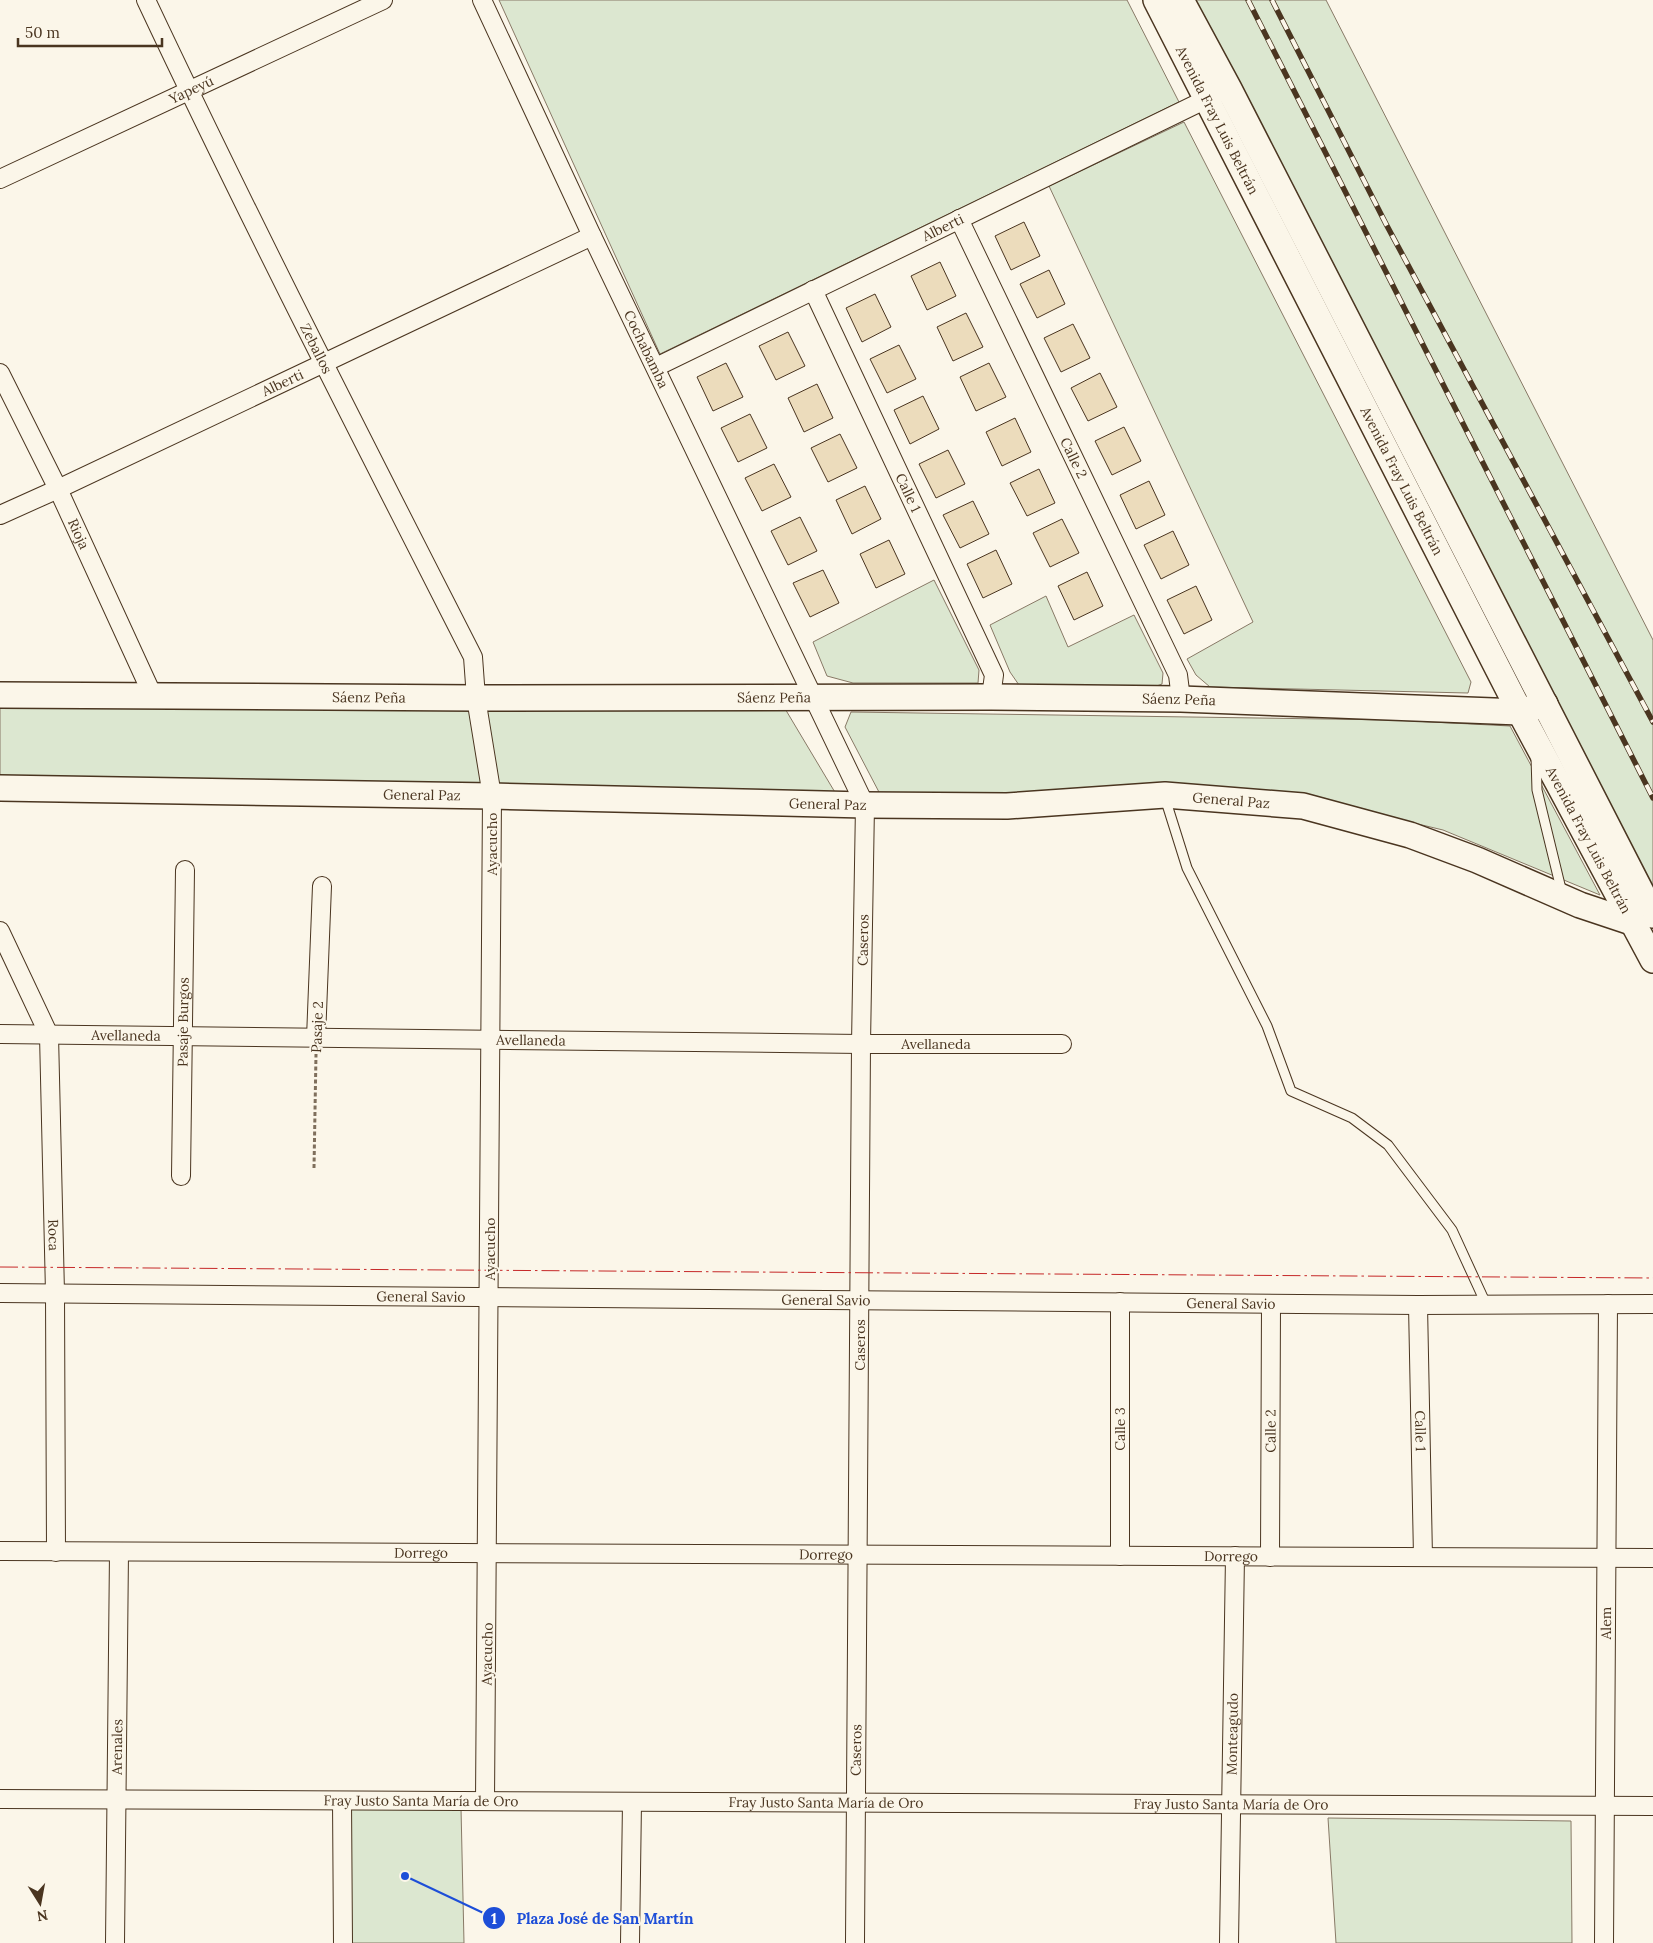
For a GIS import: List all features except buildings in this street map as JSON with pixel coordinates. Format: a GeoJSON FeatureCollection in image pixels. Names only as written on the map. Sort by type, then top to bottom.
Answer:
{"type":"FeatureCollection","features":[{"type":"Feature","properties":{"kind":"street","name":"Zeballos"},"geometry":{"type":"LineString","coordinates":[[146,0],[324,364],[473,657],[476,698]]}},
{"type":"Feature","properties":{"kind":"street","name":"Yapeyú"},"geometry":{"type":"LineString","coordinates":[[0,179],[383,0]]}},
{"type":"Feature","properties":{"kind":"street","name":"Cochabamba"},"geometry":{"type":"LineString","coordinates":[[482,0],[592,236],[813,698]]}},
{"type":"Feature","properties":{"kind":"street","name":"Avenida Fray Luis Beltrán"},"geometry":{"type":"LineString","coordinates":[[1156,0],[1218,94],[1545,704],[1644,919],[1653,960]]}},
{"type":"Feature","properties":{"kind":"street","name":"Avenida Fray Luis Beltrán"},"geometry":{"type":"LineString","coordinates":[[1181,0],[1218,94],[1520,712],[1644,919]]}},
{"type":"Feature","properties":{"kind":"street","name":"Alberti"},"geometry":{"type":"LineString","coordinates":[[656,367],[1218,94]]}},
{"type":"Feature","properties":{"kind":"street","name":"Calle 2"},"geometry":{"type":"LineString","coordinates":[[959,219],[1178,675],[1181,699]]}},
{"type":"Feature","properties":{"kind":"street","name":"Alberti"},"geometry":{"type":"LineString","coordinates":[[0,515],[324,364],[592,236]]}},
{"type":"Feature","properties":{"kind":"street","name":"Calle 1"},"geometry":{"type":"LineString","coordinates":[[813,290],[994,675],[991,697]]}},
{"type":"Feature","properties":{"kind":"street","name":"Rioja"},"geometry":{"type":"LineString","coordinates":[[0,373],[58,489],[153,696]]}},
{"type":"Feature","properties":{"kind":"street","name":"Sáenz Peña"},"geometry":{"type":"LineString","coordinates":[[0,694],[476,698],[991,697],[1181,699],[1520,712],[1545,704]]}},
{"type":"Feature","properties":{"kind":"street","name":"Ayacucho"},"geometry":{"type":"LineString","coordinates":[[476,698],[492,796],[485,1801]]}},
{"type":"Feature","properties":{"kind":"street","name":"Caseros"},"geometry":{"type":"LineString","coordinates":[[813,698],[865,805],[861,1044],[855,1943]]}},
{"type":"Feature","properties":{"kind":"street","name":"General Paz"},"geometry":{"type":"LineString","coordinates":[[0,788],[492,796],[865,805],[1007,806],[1165,795],[1303,806],[1410,834],[1563,897],[1644,919]]}},
{"type":"Feature","properties":{"kind":"street","name":"Pasaje Burgos"},"geometry":{"type":"LineString","coordinates":[[181,1176],[185,870]]}},
{"type":"Feature","properties":{"kind":"street","name":"Pasaje 2"},"geometry":{"type":"LineString","coordinates":[[316,1038],[322,886]]}},
{"type":"Feature","properties":{"kind":"street","name":"Roca"},"geometry":{"type":"LineString","coordinates":[[0,930],[49,1034],[55,1293],[56,1552]]}},
{"type":"Feature","properties":{"kind":"street","name":"Avellaneda"},"geometry":{"type":"LineString","coordinates":[[0,1034],[861,1044],[1062,1044]]}},
{"type":"Feature","properties":{"kind":"street","name":"General Savio"},"geometry":{"type":"LineString","coordinates":[[0,1293],[1418,1305],[1653,1304]]}},
{"type":"Feature","properties":{"kind":"street","name":"Calle 3"},"geometry":{"type":"LineString","coordinates":[[1120,1302],[1120,1556]]}},
{"type":"Feature","properties":{"kind":"street","name":"Calle 2"},"geometry":{"type":"LineString","coordinates":[[1270,1557],[1271,1304]]}},
{"type":"Feature","properties":{"kind":"street","name":"Alem"},"geometry":{"type":"LineString","coordinates":[[1604,1943],[1608,1304]]}},
{"type":"Feature","properties":{"kind":"street","name":"Calle 1"},"geometry":{"type":"LineString","coordinates":[[1418,1305],[1423,1557]]}},
{"type":"Feature","properties":{"kind":"street","name":"Dorrego"},"geometry":{"type":"LineString","coordinates":[[0,1551],[1653,1558]]}},
{"type":"Feature","properties":{"kind":"street","name":"Arenales"},"geometry":{"type":"LineString","coordinates":[[115,1943],[119,1552]]}},
{"type":"Feature","properties":{"kind":"street","name":"Monteagudo"},"geometry":{"type":"LineString","coordinates":[[1229,1943],[1235,1556]]}},
{"type":"Feature","properties":{"kind":"street","name":"Fray Justo Santa María de Oro"},"geometry":{"type":"LineString","coordinates":[[0,1800],[1653,1806]]}},
{"type":"Feature","properties":{"kind":"street"},"geometry":{"type":"LineString","coordinates":[[342,1801],[343,1943]]}},
{"type":"Feature","properties":{"kind":"street"},"geometry":{"type":"LineString","coordinates":[[630,1943],[632,1802]]}},
{"type":"Feature","properties":{"kind":"lane"},"geometry":{"type":"LineString","coordinates":[[1535,739],[1538,790],[1563,897]]}},
{"type":"Feature","properties":{"kind":"lane"},"geometry":{"type":"LineString","coordinates":[[1165,795],[1187,868],[1266,1026],[1291,1091],[1352,1118],[1388,1145],[1452,1230],[1486,1304]]}},
{"type":"Feature","properties":{"kind":"path","name":"Pasaje 2"},"geometry":{"type":"LineString","coordinates":[[314,1168],[316,1038]]}},
{"type":"Feature","properties":{"kind":"green space"},"geometry":{"type":"Polygon","coordinates":[[[499,0],[1127,0],[1179,102],[660,354],[499,0]]]}},
{"type":"Feature","properties":{"kind":"green space"},"geometry":{"type":"Polygon","coordinates":[[[1181,0],[1326,0],[1653,640],[1653,915],[1181,0]]]}},
{"type":"Feature","properties":{"kind":"green space"},"geometry":{"type":"Polygon","coordinates":[[[1184,122],[1471,682],[1468,693],[1210,687],[1196,675],[1187,659],[1253,622],[1049,186],[1184,122]]]}},
{"type":"Feature","properties":{"kind":"green space"},"geometry":{"type":"Polygon","coordinates":[[[934,580],[979,670],[978,683],[853,683],[827,676],[813,642],[934,580]]]}},
{"type":"Feature","properties":{"kind":"green space"},"geometry":{"type":"Polygon","coordinates":[[[1046,596],[1068,647],[1134,615],[1163,673],[1162,684],[1154,687],[1019,685],[1010,672],[990,625],[1046,596]]]}},
{"type":"Feature","properties":{"kind":"green space"},"geometry":{"type":"Polygon","coordinates":[[[0,706],[784,707],[836,794],[0,776],[0,706]]]}},
{"type":"Feature","properties":{"kind":"green space"},"geometry":{"type":"Polygon","coordinates":[[[851,712],[1393,720],[1510,726],[1600,895],[1443,830],[1305,797],[1214,786],[991,797],[880,794],[845,727],[851,712]]]}},
{"type":"Feature","properties":{"kind":"green space"},"geometry":{"type":"Polygon","coordinates":[[[346,1808],[461,1808],[464,1943],[348,1943],[346,1808]]]}},
{"type":"Feature","properties":{"kind":"green space"},"geometry":{"type":"Polygon","coordinates":[[[1328,1818],[1571,1821],[1572,1943],[1336,1943],[1328,1818]]]}},
{"type":"Feature","properties":{"kind":"railway"},"geometry":{"type":"LineString","coordinates":[[1248,0],[1653,798]]}},
{"type":"Feature","properties":{"kind":"railway"},"geometry":{"type":"LineString","coordinates":[[1272,0],[1386,224],[1653,722]]}},
{"type":"Feature","properties":{"kind":"power"},"geometry":{"type":"LineString","coordinates":[[0,1267],[1653,1278]]}},
{"type":"Feature","properties":{"kind":"place","name":"Plaza José de San Martín"},"geometry":{"type":"Point","coordinates":[405,1876]}}]}
